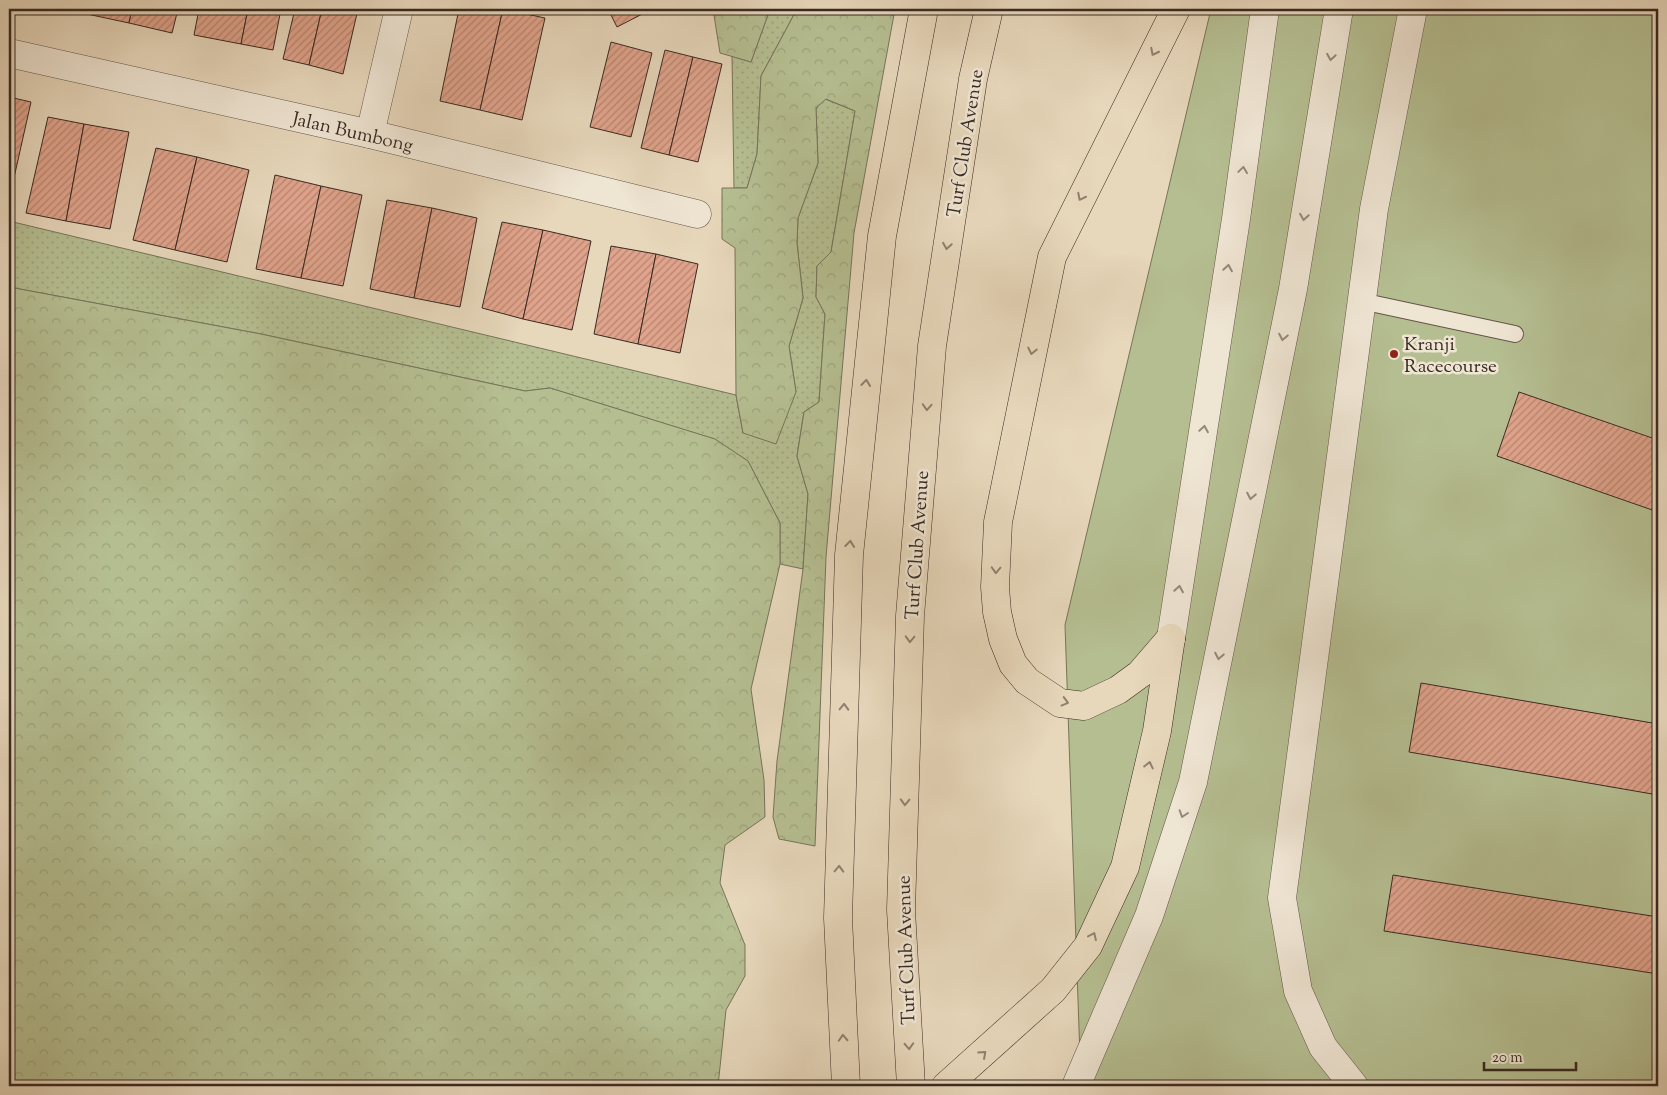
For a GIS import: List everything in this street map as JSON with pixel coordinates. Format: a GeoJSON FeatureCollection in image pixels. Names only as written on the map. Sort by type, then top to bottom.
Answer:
{"type":"FeatureCollection","features":[{"type":"Feature","properties":{"kind":"main road"},"geometry":{"type":"LineString","coordinates":[[846,1086],[838,918],[848,555],[882,236],[924,9]]}},
{"type":"Feature","properties":{"kind":"main road","name":"Turf Club Avenue"},"geometry":{"type":"LineString","coordinates":[[911,1086],[901,910],[910,616],[932,346],[973,79],[989,9]]}},
{"type":"Feature","properties":{"kind":"main road"},"geometry":{"type":"LineString","coordinates":[[1172,638],[1140,674],[1118,690],[1084,706],[1060,703],[1028,681],[1013,664],[999,621],[995,587],[998,522],[1052,257],[1176,9]]}},
{"type":"Feature","properties":{"kind":"main road"},"geometry":{"type":"LineString","coordinates":[[946,1086],[1053,990],[1088,946],[1125,867],[1157,731],[1172,638]]}},
{"type":"Feature","properties":{"kind":"street"},"geometry":{"type":"LineString","coordinates":[[370,134],[399,9]]}},
{"type":"Feature","properties":{"kind":"street"},"geometry":{"type":"LineString","coordinates":[[1172,638],[1236,219],[1265,9]]}},
{"type":"Feature","properties":{"kind":"street"},"geometry":{"type":"LineString","coordinates":[[1076,1086],[1149,916],[1193,782],[1292,289],[1339,9]]}},
{"type":"Feature","properties":{"kind":"street"},"geometry":{"type":"LineString","coordinates":[[1354,1086],[1323,1047],[1298,991],[1282,898],[1374,208],[1413,9]]}},
{"type":"Feature","properties":{"kind":"street","name":"Jalan Bumbong"},"geometry":{"type":"LineString","coordinates":[[9,53],[370,134],[696,214]]}},
{"type":"Feature","properties":{"kind":"lane"},"geometry":{"type":"LineString","coordinates":[[1361,301],[1515,334]]}},
{"type":"Feature","properties":{"kind":"green space"},"geometry":{"type":"Polygon","coordinates":[[[713,9],[770,9],[751,62],[720,53],[713,9]]]}},
{"type":"Feature","properties":{"kind":"green space"},"geometry":{"type":"Polygon","coordinates":[[[770,9],[797,9],[761,76],[757,154],[747,188],[734,188],[732,56],[751,62],[770,9]]]}},
{"type":"Feature","properties":{"kind":"green space"},"geometry":{"type":"Polygon","coordinates":[[[797,9],[895,9],[854,233],[826,557],[815,846],[779,839],[773,817],[777,761],[803,569],[808,494],[797,456],[804,412],[819,402],[825,314],[816,297],[817,266],[831,252],[855,111],[826,99],[816,108],[818,163],[798,218],[797,243],[803,298],[789,346],[796,392],[776,444],[743,433],[736,395],[735,248],[722,239],[722,188],[747,188],[757,154],[761,76],[797,9]]]}},
{"type":"Feature","properties":{"kind":"green space","name":"Kranji Racecourse"},"geometry":{"type":"Polygon","coordinates":[[[1211,9],[1658,9],[1658,1086],[1081,1086],[1065,625],[1211,9]]]}},
{"type":"Feature","properties":{"kind":"green space"},"geometry":{"type":"Polygon","coordinates":[[[825,99],[855,111],[831,252],[817,266],[816,297],[825,314],[819,402],[804,412],[797,456],[808,494],[803,569],[780,564],[780,523],[748,461],[714,439],[550,388],[525,391],[261,334],[9,287],[9,221],[736,395],[743,433],[796,392],[789,346],[803,298],[797,243],[798,218],[818,163],[816,108],[825,99]]]}},
{"type":"Feature","properties":{"kind":"green space"},"geometry":{"type":"Polygon","coordinates":[[[9,287],[261,334],[525,391],[550,388],[715,439],[748,461],[780,523],[780,564],[751,689],[764,780],[765,817],[725,845],[720,883],[745,945],[745,976],[726,1010],[718,1086],[9,1086],[9,287]]]}},
{"type":"Feature","properties":{"kind":"building"},"geometry":{"type":"Polygon","coordinates":[[[88,9],[132,9],[129,23],[87,14],[88,9]]]}},
{"type":"Feature","properties":{"kind":"building"},"geometry":{"type":"Polygon","coordinates":[[[132,9],[178,9],[172,33],[129,23],[132,9]]]}},
{"type":"Feature","properties":{"kind":"building"},"geometry":{"type":"Polygon","coordinates":[[[199,9],[248,9],[241,44],[194,35],[199,9]]]}},
{"type":"Feature","properties":{"kind":"building"},"geometry":{"type":"Polygon","coordinates":[[[248,9],[281,9],[273,50],[241,44],[248,9]]]}},
{"type":"Feature","properties":{"kind":"building"},"geometry":{"type":"Polygon","coordinates":[[[295,9],[322,9],[309,65],[283,59],[295,9]]]}},
{"type":"Feature","properties":{"kind":"building"},"geometry":{"type":"Polygon","coordinates":[[[322,9],[358,9],[343,74],[309,65],[322,9]]]}},
{"type":"Feature","properties":{"kind":"building"},"geometry":{"type":"Polygon","coordinates":[[[459,9],[503,9],[480,110],[440,101],[459,9]]]}},
{"type":"Feature","properties":{"kind":"building"},"geometry":{"type":"Polygon","coordinates":[[[503,9],[545,18],[522,120],[480,110],[503,9]]]}},
{"type":"Feature","properties":{"kind":"building"},"geometry":{"type":"Polygon","coordinates":[[[608,9],[652,9],[617,27],[608,9]]]}},
{"type":"Feature","properties":{"kind":"building"},"geometry":{"type":"Polygon","coordinates":[[[611,42],[652,53],[631,137],[590,127],[611,42]]]}},
{"type":"Feature","properties":{"kind":"building"},"geometry":{"type":"Polygon","coordinates":[[[665,50],[693,57],[669,155],[641,148],[665,50]]]}},
{"type":"Feature","properties":{"kind":"building"},"geometry":{"type":"Polygon","coordinates":[[[693,57],[722,64],[698,162],[669,155],[693,57]]]}},
{"type":"Feature","properties":{"kind":"building"},"geometry":{"type":"Polygon","coordinates":[[[9,97],[31,102],[9,200],[9,97]]]}},
{"type":"Feature","properties":{"kind":"building"},"geometry":{"type":"Polygon","coordinates":[[[48,117],[84,124],[66,221],[26,213],[48,117]]]}},
{"type":"Feature","properties":{"kind":"building"},"geometry":{"type":"Polygon","coordinates":[[[84,124],[129,132],[110,229],[66,221],[84,124]]]}},
{"type":"Feature","properties":{"kind":"building"},"geometry":{"type":"Polygon","coordinates":[[[156,148],[197,157],[175,250],[133,240],[156,148]]]}},
{"type":"Feature","properties":{"kind":"building"},"geometry":{"type":"Polygon","coordinates":[[[197,157],[249,170],[227,262],[175,250],[197,157]]]}},
{"type":"Feature","properties":{"kind":"building"},"geometry":{"type":"Polygon","coordinates":[[[275,175],[321,186],[301,278],[256,269],[275,175]]]}},
{"type":"Feature","properties":{"kind":"building"},"geometry":{"type":"Polygon","coordinates":[[[321,186],[362,195],[343,286],[301,278],[321,186]]]}},
{"type":"Feature","properties":{"kind":"building"},"geometry":{"type":"Polygon","coordinates":[[[387,200],[432,208],[414,298],[370,289],[387,200]]]}},
{"type":"Feature","properties":{"kind":"building"},"geometry":{"type":"Polygon","coordinates":[[[432,208],[477,218],[460,307],[414,298],[432,208]]]}},
{"type":"Feature","properties":{"kind":"building"},"geometry":{"type":"Polygon","coordinates":[[[502,222],[543,230],[523,319],[482,308],[502,222]]]}},
{"type":"Feature","properties":{"kind":"building"},"geometry":{"type":"Polygon","coordinates":[[[543,230],[591,241],[572,330],[523,319],[543,230]]]}},
{"type":"Feature","properties":{"kind":"building"},"geometry":{"type":"Polygon","coordinates":[[[611,246],[656,254],[638,344],[594,334],[611,246]]]}},
{"type":"Feature","properties":{"kind":"building"},"geometry":{"type":"Polygon","coordinates":[[[656,254],[698,264],[680,353],[638,344],[656,254]]]}},
{"type":"Feature","properties":{"kind":"building"},"geometry":{"type":"Polygon","coordinates":[[[1519,392],[1658,440],[1658,512],[1497,456],[1519,392]]]}},
{"type":"Feature","properties":{"kind":"building"},"geometry":{"type":"Polygon","coordinates":[[[1421,683],[1658,724],[1658,795],[1409,752],[1421,683]]]}},
{"type":"Feature","properties":{"kind":"building"},"geometry":{"type":"Polygon","coordinates":[[[1393,875],[1658,917],[1658,974],[1384,931],[1393,875]]]}},
{"type":"Feature","properties":{"kind":"place","name":"Kranji Racecourse"},"geometry":{"type":"Point","coordinates":[1394,354]}}]}
